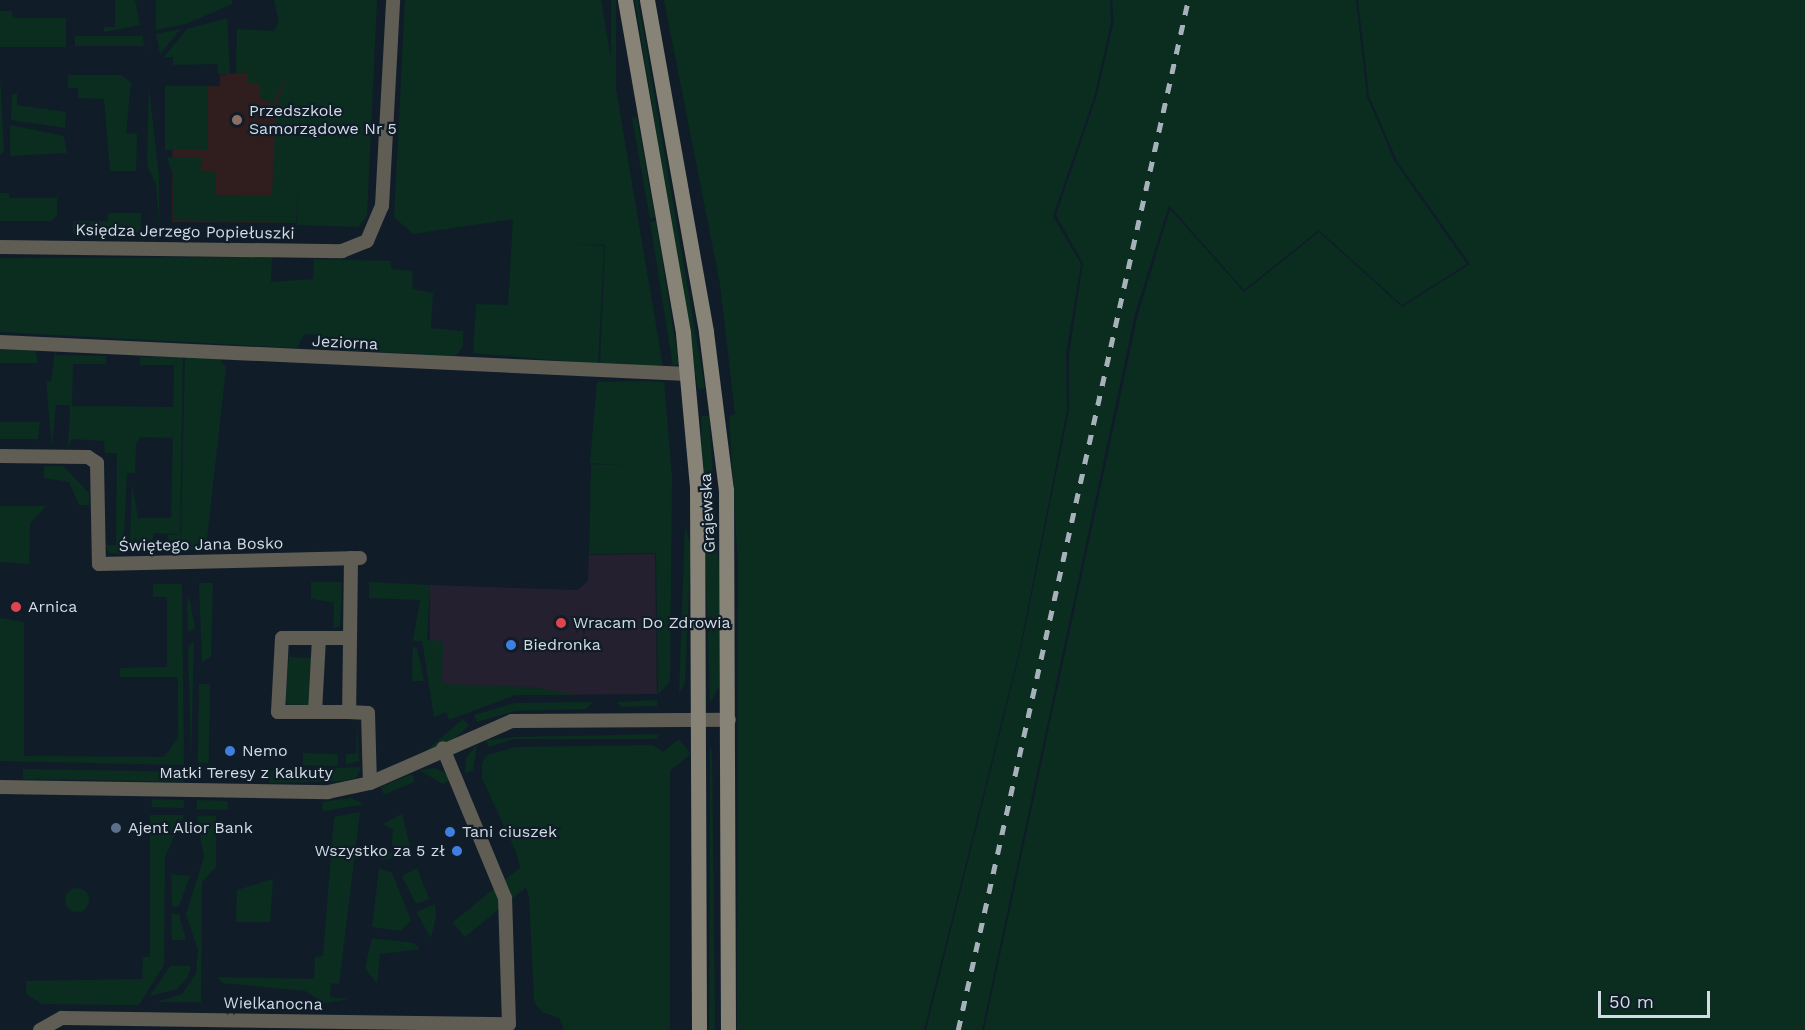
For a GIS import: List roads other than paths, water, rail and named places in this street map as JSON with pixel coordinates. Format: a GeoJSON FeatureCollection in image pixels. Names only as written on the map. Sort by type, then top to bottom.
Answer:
{"type":"FeatureCollection","features":[{"type":"Feature","properties":{"kind":"main road","name":"Grajewska"},"geometry":{"type":"LineString","coordinates":[[625,0],[687,374],[700,566],[699,1030]]}},
{"type":"Feature","properties":{"kind":"main road","name":"Grajewska"},"geometry":{"type":"LineString","coordinates":[[647,0],[718,410],[729,570],[728,1030]]}},
{"type":"Feature","properties":{"kind":"street","name":"Księdza Jerzego Popiełuszki"},"geometry":{"type":"LineString","coordinates":[[0,247],[342,251],[367,241],[382,206],[393,0]]}},
{"type":"Feature","properties":{"kind":"street","name":"Jeziorna"},"geometry":{"type":"LineString","coordinates":[[0,342],[687,374]]}},
{"type":"Feature","properties":{"kind":"street","name":"Świętego Jana Bosko"},"geometry":{"type":"LineString","coordinates":[[0,456],[88,457],[97,463],[99,564],[355,558],[350,638]]}},
{"type":"Feature","properties":{"kind":"street"},"geometry":{"type":"LineString","coordinates":[[349,712],[350,638],[282,638],[278,712],[368,713],[370,783]]}},
{"type":"Feature","properties":{"kind":"street"},"geometry":{"type":"LineString","coordinates":[[315,712],[319,638]]}},
{"type":"Feature","properties":{"kind":"street","name":"Matki Teresy z Kalkuty"},"geometry":{"type":"LineString","coordinates":[[0,787],[310,793],[370,783],[443,748],[512,721],[729,720]]}},
{"type":"Feature","properties":{"kind":"street","name":"Wielkanocna"},"geometry":{"type":"LineString","coordinates":[[40,1030],[62,1018],[509,1024],[505,898],[443,748]]}},
{"type":"Feature","properties":{"kind":"railway"},"geometry":{"type":"LineString","coordinates":[[958,1030],[1188,0]]}},
{"type":"Feature","properties":{"kind":"place","name":"Przedszkole Samorządowe Nr 5"},"geometry":{"type":"Point","coordinates":[237,120]}},
{"type":"Feature","properties":{"kind":"place","name":"Arnica"},"geometry":{"type":"Point","coordinates":[16,607]}},
{"type":"Feature","properties":{"kind":"place","name":"Wracam Do Zdrowia"},"geometry":{"type":"Point","coordinates":[561,623]}},
{"type":"Feature","properties":{"kind":"place","name":"Biedronka"},"geometry":{"type":"Point","coordinates":[511,645]}},
{"type":"Feature","properties":{"kind":"place","name":"Nemo"},"geometry":{"type":"Point","coordinates":[230,751]}},
{"type":"Feature","properties":{"kind":"place","name":"Ajent Alior Bank"},"geometry":{"type":"Point","coordinates":[116,828]}},
{"type":"Feature","properties":{"kind":"place","name":"Tani ciuszek"},"geometry":{"type":"Point","coordinates":[450,832]}},
{"type":"Feature","properties":{"kind":"place","name":"Wszystko za 5 zł"},"geometry":{"type":"Point","coordinates":[457,851]}}]}
